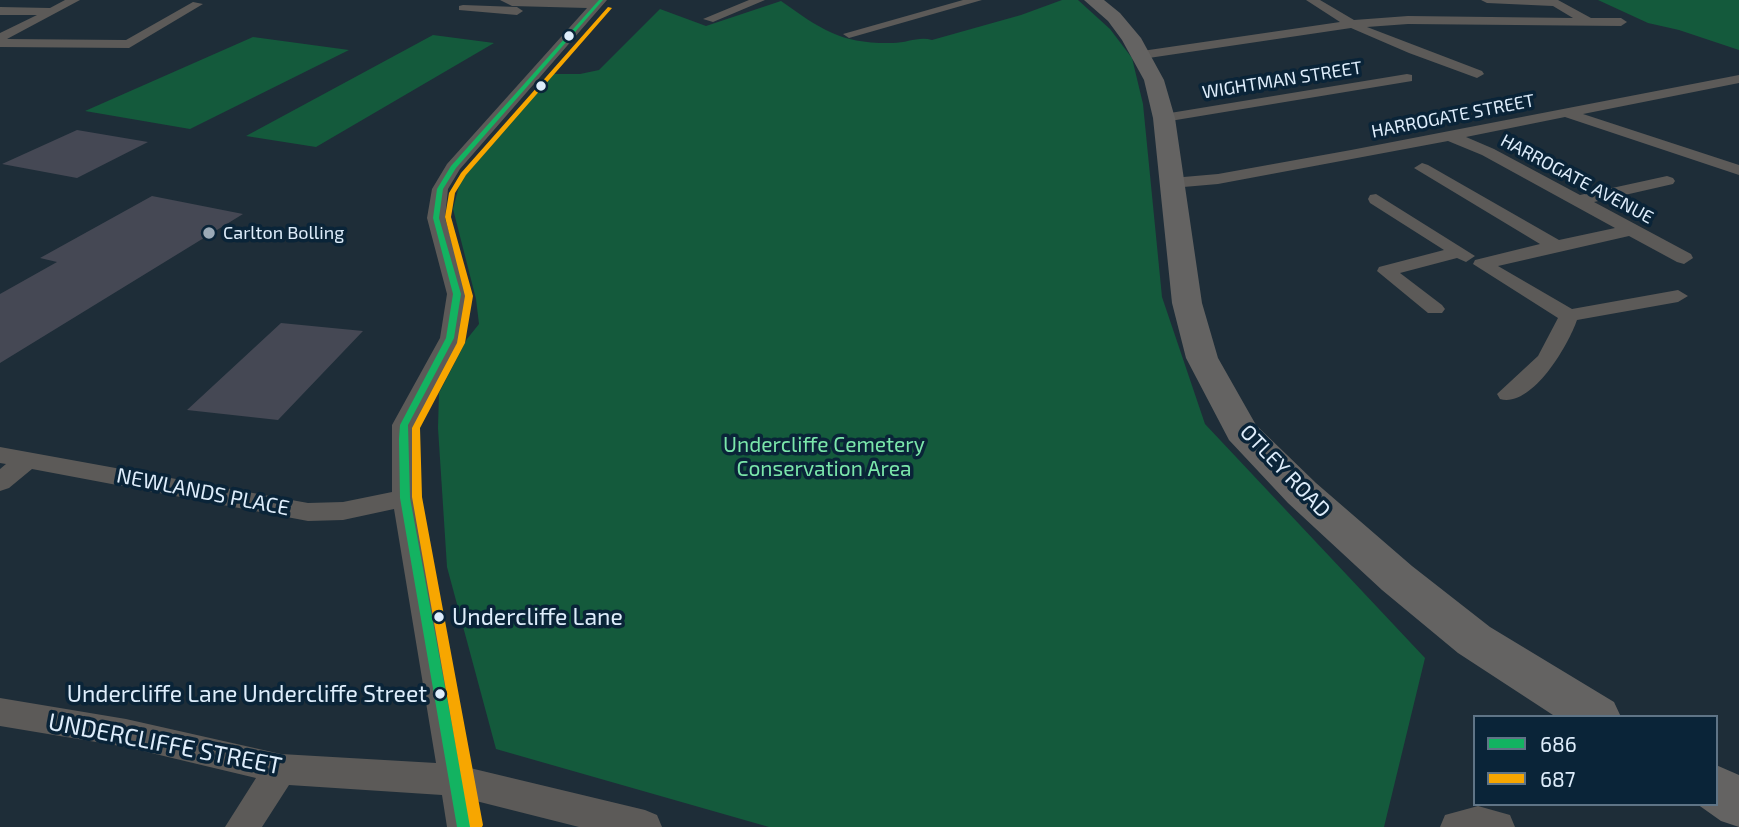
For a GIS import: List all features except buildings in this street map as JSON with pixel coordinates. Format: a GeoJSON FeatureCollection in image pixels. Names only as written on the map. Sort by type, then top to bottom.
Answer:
{"type":"FeatureCollection","features":[{"type":"Feature","properties":{"kind":"main road","name":"OTLEY ROAD"},"geometry":{"type":"LineString","coordinates":[[1093,0],[1114,17],[1142,55],[1154,80],[1164,118],[1187,303],[1202,358],[1242,432],[1302,493],[1435,609],[1474,640],[1594,715]]}},
{"type":"Feature","properties":{"kind":"main road"},"geometry":{"type":"LineString","coordinates":[[1718,790],[1739,803]]}},
{"type":"Feature","properties":{"kind":"street"},"geometry":{"type":"LineString","coordinates":[[0,41],[74,0]]}},
{"type":"Feature","properties":{"kind":"street"},"geometry":{"type":"LineString","coordinates":[[709,19],[759,0]]}},
{"type":"Feature","properties":{"kind":"street"},"geometry":{"type":"LineString","coordinates":[[849,34],[976,0]]}},
{"type":"Feature","properties":{"kind":"street"},"geometry":{"type":"LineString","coordinates":[[1312,0],[1393,43],[1477,74]]}},
{"type":"Feature","properties":{"kind":"street"},"geometry":{"type":"LineString","coordinates":[[1488,0],[1556,3],[1587,21]]}},
{"type":"Feature","properties":{"kind":"street"},"geometry":{"type":"LineString","coordinates":[[463,8],[599,2]]}},
{"type":"Feature","properties":{"kind":"street"},"geometry":{"type":"LineString","coordinates":[[464,827],[405,498],[404,425],[450,338],[457,294],[436,218],[440,189],[453,167],[599,2]]}},
{"type":"Feature","properties":{"kind":"street"},"geometry":{"type":"LineString","coordinates":[[0,41],[129,44],[197,4]]}},
{"type":"Feature","properties":{"kind":"street"},"geometry":{"type":"LineString","coordinates":[[0,11],[52,11]]}},
{"type":"Feature","properties":{"kind":"street"},"geometry":{"type":"LineString","coordinates":[[1142,55],[1353,24],[1408,20],[1621,22]]}},
{"type":"Feature","properties":{"kind":"street","name":"WIGHTMAN STREET"},"geometry":{"type":"LineString","coordinates":[[1164,118],[1406,78]]}},
{"type":"Feature","properties":{"kind":"street","name":"HARROGATE STREET"},"geometry":{"type":"LineString","coordinates":[[1172,183],[1218,179],[1569,114],[1739,79]]}},
{"type":"Feature","properties":{"kind":"street"},"geometry":{"type":"LineString","coordinates":[[1569,114],[1739,170]]}},
{"type":"Feature","properties":{"kind":"street","name":"HARROGATE AVENUE"},"geometry":{"type":"LineString","coordinates":[[1450,136],[1488,152],[1684,258]]}},
{"type":"Feature","properties":{"kind":"street"},"geometry":{"type":"LineString","coordinates":[[1422,168],[1556,246]]}},
{"type":"Feature","properties":{"kind":"street"},"geometry":{"type":"LineString","coordinates":[[1577,201],[1667,181]]}},
{"type":"Feature","properties":{"kind":"street"},"geometry":{"type":"LineString","coordinates":[[1376,199],[1569,316],[1678,296]]}},
{"type":"Feature","properties":{"kind":"street"},"geometry":{"type":"LineString","coordinates":[[1482,264],[1631,230]]}},
{"type":"Feature","properties":{"kind":"street"},"geometry":{"type":"LineString","coordinates":[[1434,309],[1386,271],[1460,252]]}},
{"type":"Feature","properties":{"kind":"street"},"geometry":{"type":"LineString","coordinates":[[1508,394],[1534,376],[1559,344],[1569,316]]}},
{"type":"Feature","properties":{"kind":"street","name":"NEWLANDS PLACE"},"geometry":{"type":"LineString","coordinates":[[0,455],[308,512],[342,511],[405,498]]}},
{"type":"Feature","properties":{"kind":"street"},"geometry":{"type":"LineString","coordinates":[[0,482],[28,460]]}},
{"type":"Feature","properties":{"kind":"street","name":"UNDERCLIFFE STREET"},"geometry":{"type":"LineString","coordinates":[[1,715],[126,733],[281,769],[456,780],[645,827]]}},
{"type":"Feature","properties":{"kind":"street"},"geometry":{"type":"LineString","coordinates":[[243,827],[281,769]]}},
{"type":"Feature","properties":{"kind":"street"},"geometry":{"type":"LineString","coordinates":[[1457,827],[1465,822],[1493,824],[1498,827]]}},
{"type":"Feature","properties":{"kind":"green space","name":"Undercliffe Cemetery Conservation Area"},"geometry":{"type":"Polygon","coordinates":[[[1062,0],[1078,0],[1110,29],[1132,58],[1143,104],[1162,297],[1205,424],[1425,658],[1384,827],[769,827],[496,749],[447,567],[438,428],[439,393],[467,339],[479,324],[476,299],[453,209],[460,182],[551,74],[580,74],[599,70],[660,9],[706,26],[781,1],[808,20],[846,38],[893,43],[932,40],[1021,15],[1062,0]]]}},
{"type":"Feature","properties":{"kind":"green space"},"geometry":{"type":"Polygon","coordinates":[[[1598,0],[1739,0],[1739,50],[1679,30],[1648,23],[1598,0]]]}},
{"type":"Feature","properties":{"kind":"green space"},"geometry":{"type":"Polygon","coordinates":[[[433,35],[494,43],[316,147],[246,136],[433,35]]]}},
{"type":"Feature","properties":{"kind":"green space"},"geometry":{"type":"Polygon","coordinates":[[[253,37],[349,50],[190,129],[85,111],[253,37]]]}},
{"type":"Feature","properties":{"kind":"transit line","name":"686"},"geometry":{"type":"LineString","coordinates":[[464,827],[405,498],[404,425],[450,338],[457,294],[436,218],[440,189],[453,167],[601,0]]}},
{"type":"Feature","properties":{"kind":"transit line","name":"687"},"geometry":{"type":"LineString","coordinates":[[476,825],[417,497],[416,428],[461,343],[469,296],[448,217],[452,193],[463,174],[610,8]]}},
{"type":"Feature","properties":{"kind":"place","name":"Carlton Bolling"},"geometry":{"type":"Point","coordinates":[209,233]}},
{"type":"Feature","properties":{"kind":"place","name":"Undercliffe Lane"},"geometry":{"type":"Point","coordinates":[439,617]}},
{"type":"Feature","properties":{"kind":"place","name":"Undercliffe Lane Undercliffe Street"},"geometry":{"type":"Point","coordinates":[440,694]}}]}
